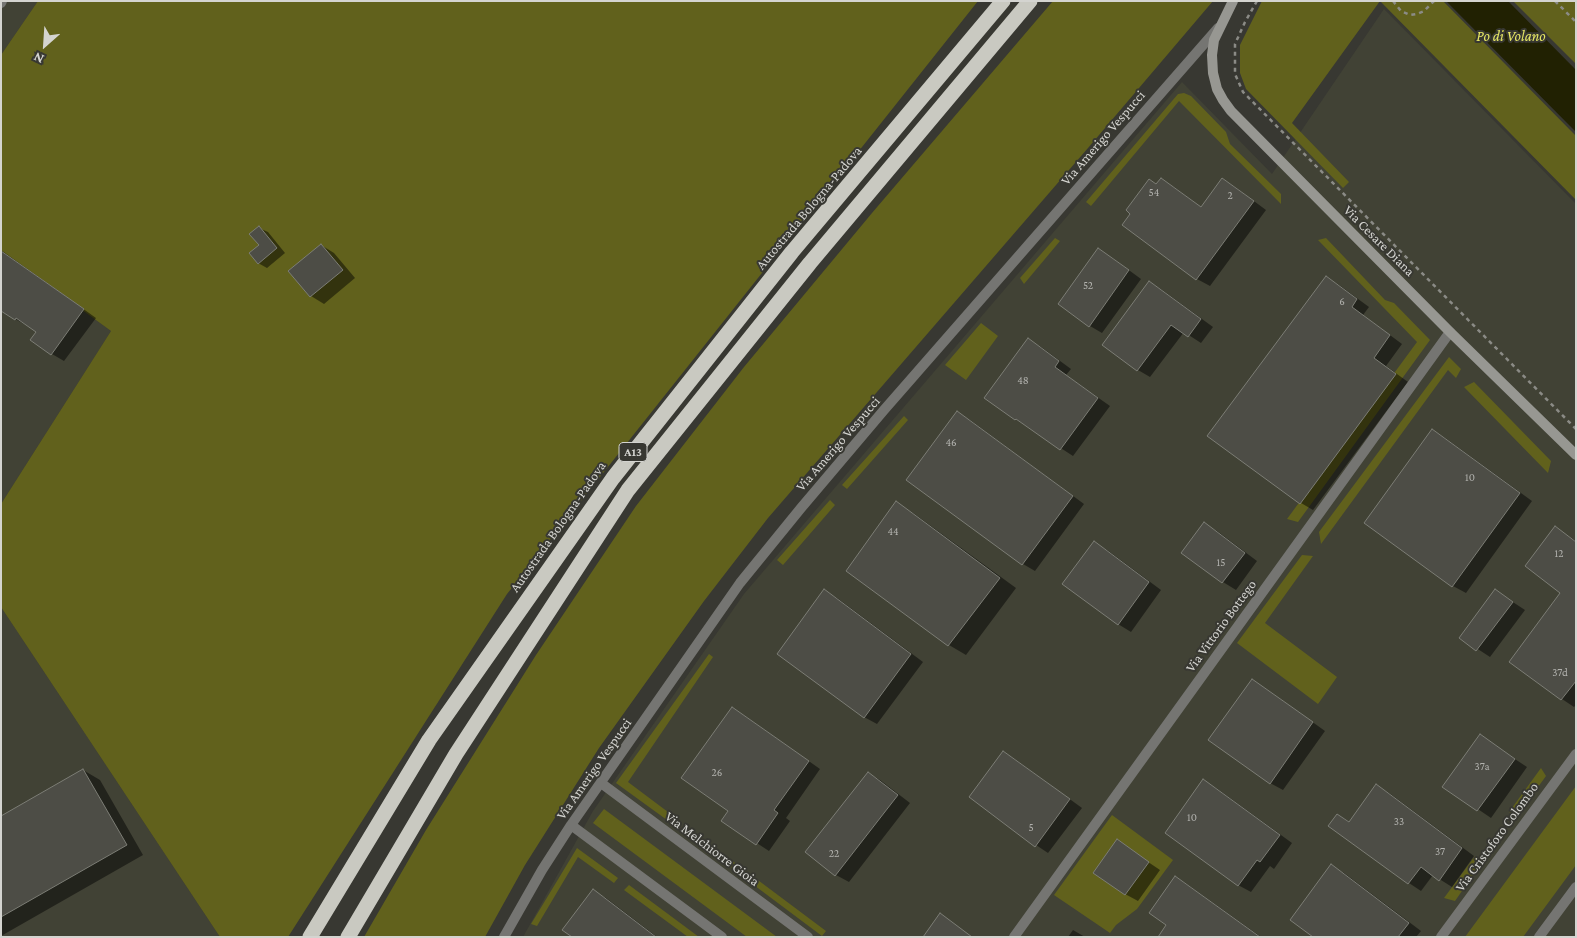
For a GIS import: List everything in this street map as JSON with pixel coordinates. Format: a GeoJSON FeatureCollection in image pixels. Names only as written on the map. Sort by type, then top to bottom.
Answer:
{"type":"FeatureCollection","features":[{"type":"Feature","properties":{"kind":"highway","name":"Autostrada Bologna-Padova"},"geometry":{"type":"LineString","coordinates":[[310,937],[429,740],[613,478],[792,252],[1003,1]]}},
{"type":"Feature","properties":{"kind":"highway","name":"A13"},"geometry":{"type":"LineString","coordinates":[[348,937],[456,754],[628,490],[810,263],[1030,1]]}},
{"type":"Feature","properties":{"kind":"main road","name":"Via Amerigo Vespucci"},"geometry":{"type":"LineString","coordinates":[[1222,23],[1233,1]]}},
{"type":"Feature","properties":{"kind":"main road","name":"Via Cesare Diana"},"geometry":{"type":"LineString","coordinates":[[1222,23],[1214,40],[1212,55],[1213,73],[1217,88],[1231,111],[1450,332],[1576,455]]}},
{"type":"Feature","properties":{"kind":"street","name":"Via Amerigo Vespucci"},"geometry":{"type":"LineString","coordinates":[[504,937],[542,870],[571,825],[740,583],[801,508],[1222,23]]}},
{"type":"Feature","properties":{"kind":"street","name":"Via Vittorio Bottego"},"geometry":{"type":"LineString","coordinates":[[1014,937],[1450,332]]}},
{"type":"Feature","properties":{"kind":"street","name":"Via Cristoforo Colombo"},"geometry":{"type":"LineString","coordinates":[[1441,937],[1576,754]]}},
{"type":"Feature","properties":{"kind":"street","name":"Via Melchiorre Gioia"},"geometry":{"type":"LineString","coordinates":[[601,783],[808,937]]}},
{"type":"Feature","properties":{"kind":"street"},"geometry":{"type":"LineString","coordinates":[[571,825],[722,937]]}},
{"type":"Feature","properties":{"kind":"street"},"geometry":{"type":"LineString","coordinates":[[1539,937],[1576,887]]}},
{"type":"Feature","properties":{"kind":"path"},"geometry":{"type":"LineString","coordinates":[[1257,1],[1235,44],[1236,74],[1243,92],[1576,429]]}},
{"type":"Feature","properties":{"kind":"path"},"geometry":{"type":"LineString","coordinates":[[1393,1],[1401,11],[1410,15],[1424,11],[1434,1]]}},
{"type":"Feature","properties":{"kind":"path"},"geometry":{"type":"LineString","coordinates":[[1555,1],[1576,22]]}},
{"type":"Feature","properties":{"kind":"shaded area"},"geometry":{"type":"Polygon","coordinates":[[[1,1],[38,1],[1,55],[1,1]]]}},
{"type":"Feature","properties":{"kind":"shaded area"},"geometry":{"type":"Polygon","coordinates":[[[38,1],[978,1],[507,594],[288,937],[220,937],[1,607],[1,504],[111,331],[1,251],[1,55],[38,1]]]}},
{"type":"Feature","properties":{"kind":"shaded area"},"geometry":{"type":"Polygon","coordinates":[[[1053,1],[1213,1],[768,518],[704,601],[599,748],[525,865],[485,937],[364,937],[426,830],[536,655],[636,506],[744,367],[872,213],[1053,1]]]}},
{"type":"Feature","properties":{"kind":"shaded area"},"geometry":{"type":"Polygon","coordinates":[[[1262,1],[1380,1],[1292,123],[1349,182],[1343,188],[1246,89],[1240,73],[1240,45],[1262,1]]]}},
{"type":"Feature","properties":{"kind":"shaded area"},"geometry":{"type":"Polygon","coordinates":[[[1380,1],[1443,1],[1576,136],[1576,200],[1380,1]]]}},
{"type":"Feature","properties":{"kind":"shaded area"},"geometry":{"type":"Polygon","coordinates":[[[1513,1],[1576,1],[1576,64],[1513,1]]]}},
{"type":"Feature","properties":{"kind":"shaded area"},"geometry":{"type":"Polygon","coordinates":[[[1384,9],[1576,204],[1576,937],[523,937],[593,811],[744,594],[1182,82],[1272,174],[1384,9]]]}},
{"type":"Feature","properties":{"kind":"shaded area"},"geometry":{"type":"Polygon","coordinates":[[[1184,93],[1191,96],[1226,132],[1230,144],[1281,194],[1281,204],[1179,101],[1091,206],[1086,202],[1178,94],[1184,93]]]}},
{"type":"Feature","properties":{"kind":"shaded area"},"geometry":{"type":"Polygon","coordinates":[[[1055,238],[1060,241],[1024,284],[1020,278],[1055,238]]]}},
{"type":"Feature","properties":{"kind":"shaded area"},"geometry":{"type":"Polygon","coordinates":[[[1326,238],[1385,300],[1394,303],[1430,340],[1298,522],[1287,519],[1417,342],[1318,240],[1326,238]]]}},
{"type":"Feature","properties":{"kind":"shaded area"},"geometry":{"type":"Polygon","coordinates":[[[1,251],[111,331],[1,504],[1,251]]]}},
{"type":"Feature","properties":{"kind":"shaded area"},"geometry":{"type":"Polygon","coordinates":[[[981,323],[998,336],[966,380],[945,365],[981,323]]]}},
{"type":"Feature","properties":{"kind":"shaded area"},"geometry":{"type":"Polygon","coordinates":[[[1449,357],[1461,369],[1456,378],[1448,370],[1321,544],[1319,532],[1449,357]]]}},
{"type":"Feature","properties":{"kind":"shaded area"},"geometry":{"type":"Polygon","coordinates":[[[1474,382],[1551,461],[1548,473],[1464,387],[1474,382]]]}},
{"type":"Feature","properties":{"kind":"shaded area"},"geometry":{"type":"Polygon","coordinates":[[[904,416],[908,420],[847,489],[842,485],[904,416]]]}},
{"type":"Feature","properties":{"kind":"shaded area"},"geometry":{"type":"Polygon","coordinates":[[[830,500],[835,505],[783,565],[777,560],[830,500]]]}},
{"type":"Feature","properties":{"kind":"shaded area"},"geometry":{"type":"Polygon","coordinates":[[[1302,555],[1313,556],[1265,623],[1337,677],[1318,704],[1237,643],[1302,555]]]}},
{"type":"Feature","properties":{"kind":"shaded area"},"geometry":{"type":"Polygon","coordinates":[[[1,607],[220,937],[1,937],[1,607]]]}},
{"type":"Feature","properties":{"kind":"shaded area"},"geometry":{"type":"Polygon","coordinates":[[[709,654],[713,657],[628,782],[672,815],[667,820],[616,783],[709,654]]]}},
{"type":"Feature","properties":{"kind":"shaded area"},"geometry":{"type":"Polygon","coordinates":[[[1541,768],[1546,776],[1517,816],[1509,812],[1541,768]]]}},
{"type":"Feature","properties":{"kind":"shaded area"},"geometry":{"type":"Polygon","coordinates":[[[1576,786],[1576,865],[1523,937],[1465,937],[1576,786]]]}},
{"type":"Feature","properties":{"kind":"shaded area"},"geometry":{"type":"Polygon","coordinates":[[[604,809],[777,937],[747,937],[593,823],[604,809]]]}},
{"type":"Feature","properties":{"kind":"shaded area"},"geometry":{"type":"Polygon","coordinates":[[[1112,815],[1173,860],[1137,909],[1116,925],[1110,933],[1054,895],[1112,815]]]}},
{"type":"Feature","properties":{"kind":"shaded area"},"geometry":{"type":"Polygon","coordinates":[[[687,827],[826,931],[822,936],[683,832],[687,827]]]}},
{"type":"Feature","properties":{"kind":"shaded area"},"geometry":{"type":"Polygon","coordinates":[[[577,848],[618,878],[614,883],[578,857],[537,926],[531,924],[577,848]]]}},
{"type":"Feature","properties":{"kind":"shaded area"},"geometry":{"type":"Polygon","coordinates":[[[1475,856],[1480,865],[1455,901],[1444,898],[1475,856]]]}},
{"type":"Feature","properties":{"kind":"shaded area"},"geometry":{"type":"Polygon","coordinates":[[[629,885],[699,937],[688,937],[624,890],[629,885]]]}},
{"type":"Feature","properties":{"kind":"water","name":"Po di Volano"},"geometry":{"type":"Polygon","coordinates":[[[1446,1],[1508,1],[1576,70],[1576,132],[1446,1]]]}},
{"type":"Feature","properties":{"kind":"building"},"geometry":{"type":"Polygon","coordinates":[[[1161,178],[1201,207],[1222,178],[1254,201],[1196,280],[1122,225],[1130,214],[1126,210],[1149,179],[1156,184],[1161,178]]]}},
{"type":"Feature","properties":{"kind":"building"},"geometry":{"type":"Polygon","coordinates":[[[259,226],[277,248],[258,264],[249,253],[259,245],[249,234],[259,226]]]}},
{"type":"Feature","properties":{"kind":"building"},"geometry":{"type":"Polygon","coordinates":[[[321,244],[343,270],[310,297],[288,271],[321,244]]]}},
{"type":"Feature","properties":{"kind":"building"},"geometry":{"type":"Polygon","coordinates":[[[1098,248],[1129,270],[1089,327],[1058,304],[1098,248]]]}},
{"type":"Feature","properties":{"kind":"building"},"geometry":{"type":"Polygon","coordinates":[[[1,251],[84,309],[51,355],[30,340],[36,332],[16,318],[15,320],[1,311],[1,251]]]}},
{"type":"Feature","properties":{"kind":"building"},"geometry":{"type":"Polygon","coordinates":[[[1326,276],[1357,299],[1352,307],[1390,335],[1374,358],[1396,374],[1300,504],[1207,436],[1326,276]]]}},
{"type":"Feature","properties":{"kind":"building"},"geometry":{"type":"Polygon","coordinates":[[[1149,281],[1201,319],[1188,337],[1171,325],[1137,371],[1102,345],[1149,281]]]}},
{"type":"Feature","properties":{"kind":"building"},"geometry":{"type":"Polygon","coordinates":[[[1028,338],[1059,361],[1055,367],[1098,398],[1060,450],[984,398],[1028,338]]]}},
{"type":"Feature","properties":{"kind":"building"},"geometry":{"type":"Polygon","coordinates":[[[957,411],[1073,496],[1022,565],[906,480],[957,411]]]}},
{"type":"Feature","properties":{"kind":"building"},"geometry":{"type":"Polygon","coordinates":[[[1432,429],[1520,493],[1452,587],[1364,523],[1432,429]]]}},
{"type":"Feature","properties":{"kind":"building"},"geometry":{"type":"Polygon","coordinates":[[[896,501],[1000,578],[948,646],[846,571],[896,501]]]}},
{"type":"Feature","properties":{"kind":"building"},"geometry":{"type":"Polygon","coordinates":[[[1204,522],[1245,553],[1222,583],[1181,553],[1204,522]]]}},
{"type":"Feature","properties":{"kind":"building"},"geometry":{"type":"Polygon","coordinates":[[[1555,526],[1576,542],[1576,681],[1561,700],[1509,662],[1560,593],[1525,566],[1555,526]]]}},
{"type":"Feature","properties":{"kind":"building"},"geometry":{"type":"Polygon","coordinates":[[[1094,541],[1149,582],[1118,625],[1062,584],[1094,541]]]}},
{"type":"Feature","properties":{"kind":"building"},"geometry":{"type":"Polygon","coordinates":[[[824,589],[911,654],[864,718],[777,654],[824,589]]]}},
{"type":"Feature","properties":{"kind":"building"},"geometry":{"type":"Polygon","coordinates":[[[1495,589],[1513,602],[1476,651],[1459,638],[1495,589]]]}},
{"type":"Feature","properties":{"kind":"building"},"geometry":{"type":"Polygon","coordinates":[[[1252,679],[1313,722],[1270,784],[1208,740],[1252,679]]]}},
{"type":"Feature","properties":{"kind":"building"},"geometry":{"type":"Polygon","coordinates":[[[732,707],[809,761],[774,810],[778,813],[756,845],[721,821],[728,811],[681,778],[732,707]]]}},
{"type":"Feature","properties":{"kind":"building"},"geometry":{"type":"Polygon","coordinates":[[[1480,734],[1515,759],[1477,811],[1442,787],[1480,734]]]}},
{"type":"Feature","properties":{"kind":"building"},"geometry":{"type":"Polygon","coordinates":[[[1003,751],[1070,799],[1035,847],[969,797],[1003,751]]]}},
{"type":"Feature","properties":{"kind":"building"},"geometry":{"type":"Polygon","coordinates":[[[83,769],[127,845],[1,917],[1,816],[83,769]]]}},
{"type":"Feature","properties":{"kind":"building"},"geometry":{"type":"Polygon","coordinates":[[[868,772],[898,795],[835,876],[805,852],[868,772]]]}},
{"type":"Feature","properties":{"kind":"building"},"geometry":{"type":"Polygon","coordinates":[[[1203,779],[1280,835],[1260,862],[1257,860],[1238,886],[1165,833],[1203,779]]]}},
{"type":"Feature","properties":{"kind":"building"},"geometry":{"type":"Polygon","coordinates":[[[1376,784],[1462,848],[1439,881],[1421,867],[1408,884],[1328,826],[1337,814],[1349,822],[1376,784]]]}},
{"type":"Feature","properties":{"kind":"building"},"geometry":{"type":"Polygon","coordinates":[[[1117,839],[1149,862],[1125,895],[1093,873],[1117,839]]]}},
{"type":"Feature","properties":{"kind":"building"},"geometry":{"type":"Polygon","coordinates":[[[1331,864],[1409,923],[1398,937],[1313,937],[1290,920],[1331,864]]]}},
{"type":"Feature","properties":{"kind":"building"},"geometry":{"type":"Polygon","coordinates":[[[1175,876],[1260,937],[1158,937],[1166,925],[1149,913],[1175,876]]]}},
{"type":"Feature","properties":{"kind":"building"},"geometry":{"type":"Polygon","coordinates":[[[593,889],[656,937],[572,937],[562,930],[593,889]]]}},
{"type":"Feature","properties":{"kind":"building"},"geometry":{"type":"Polygon","coordinates":[[[940,913],[972,937],[923,937],[940,913]]]}}]}
